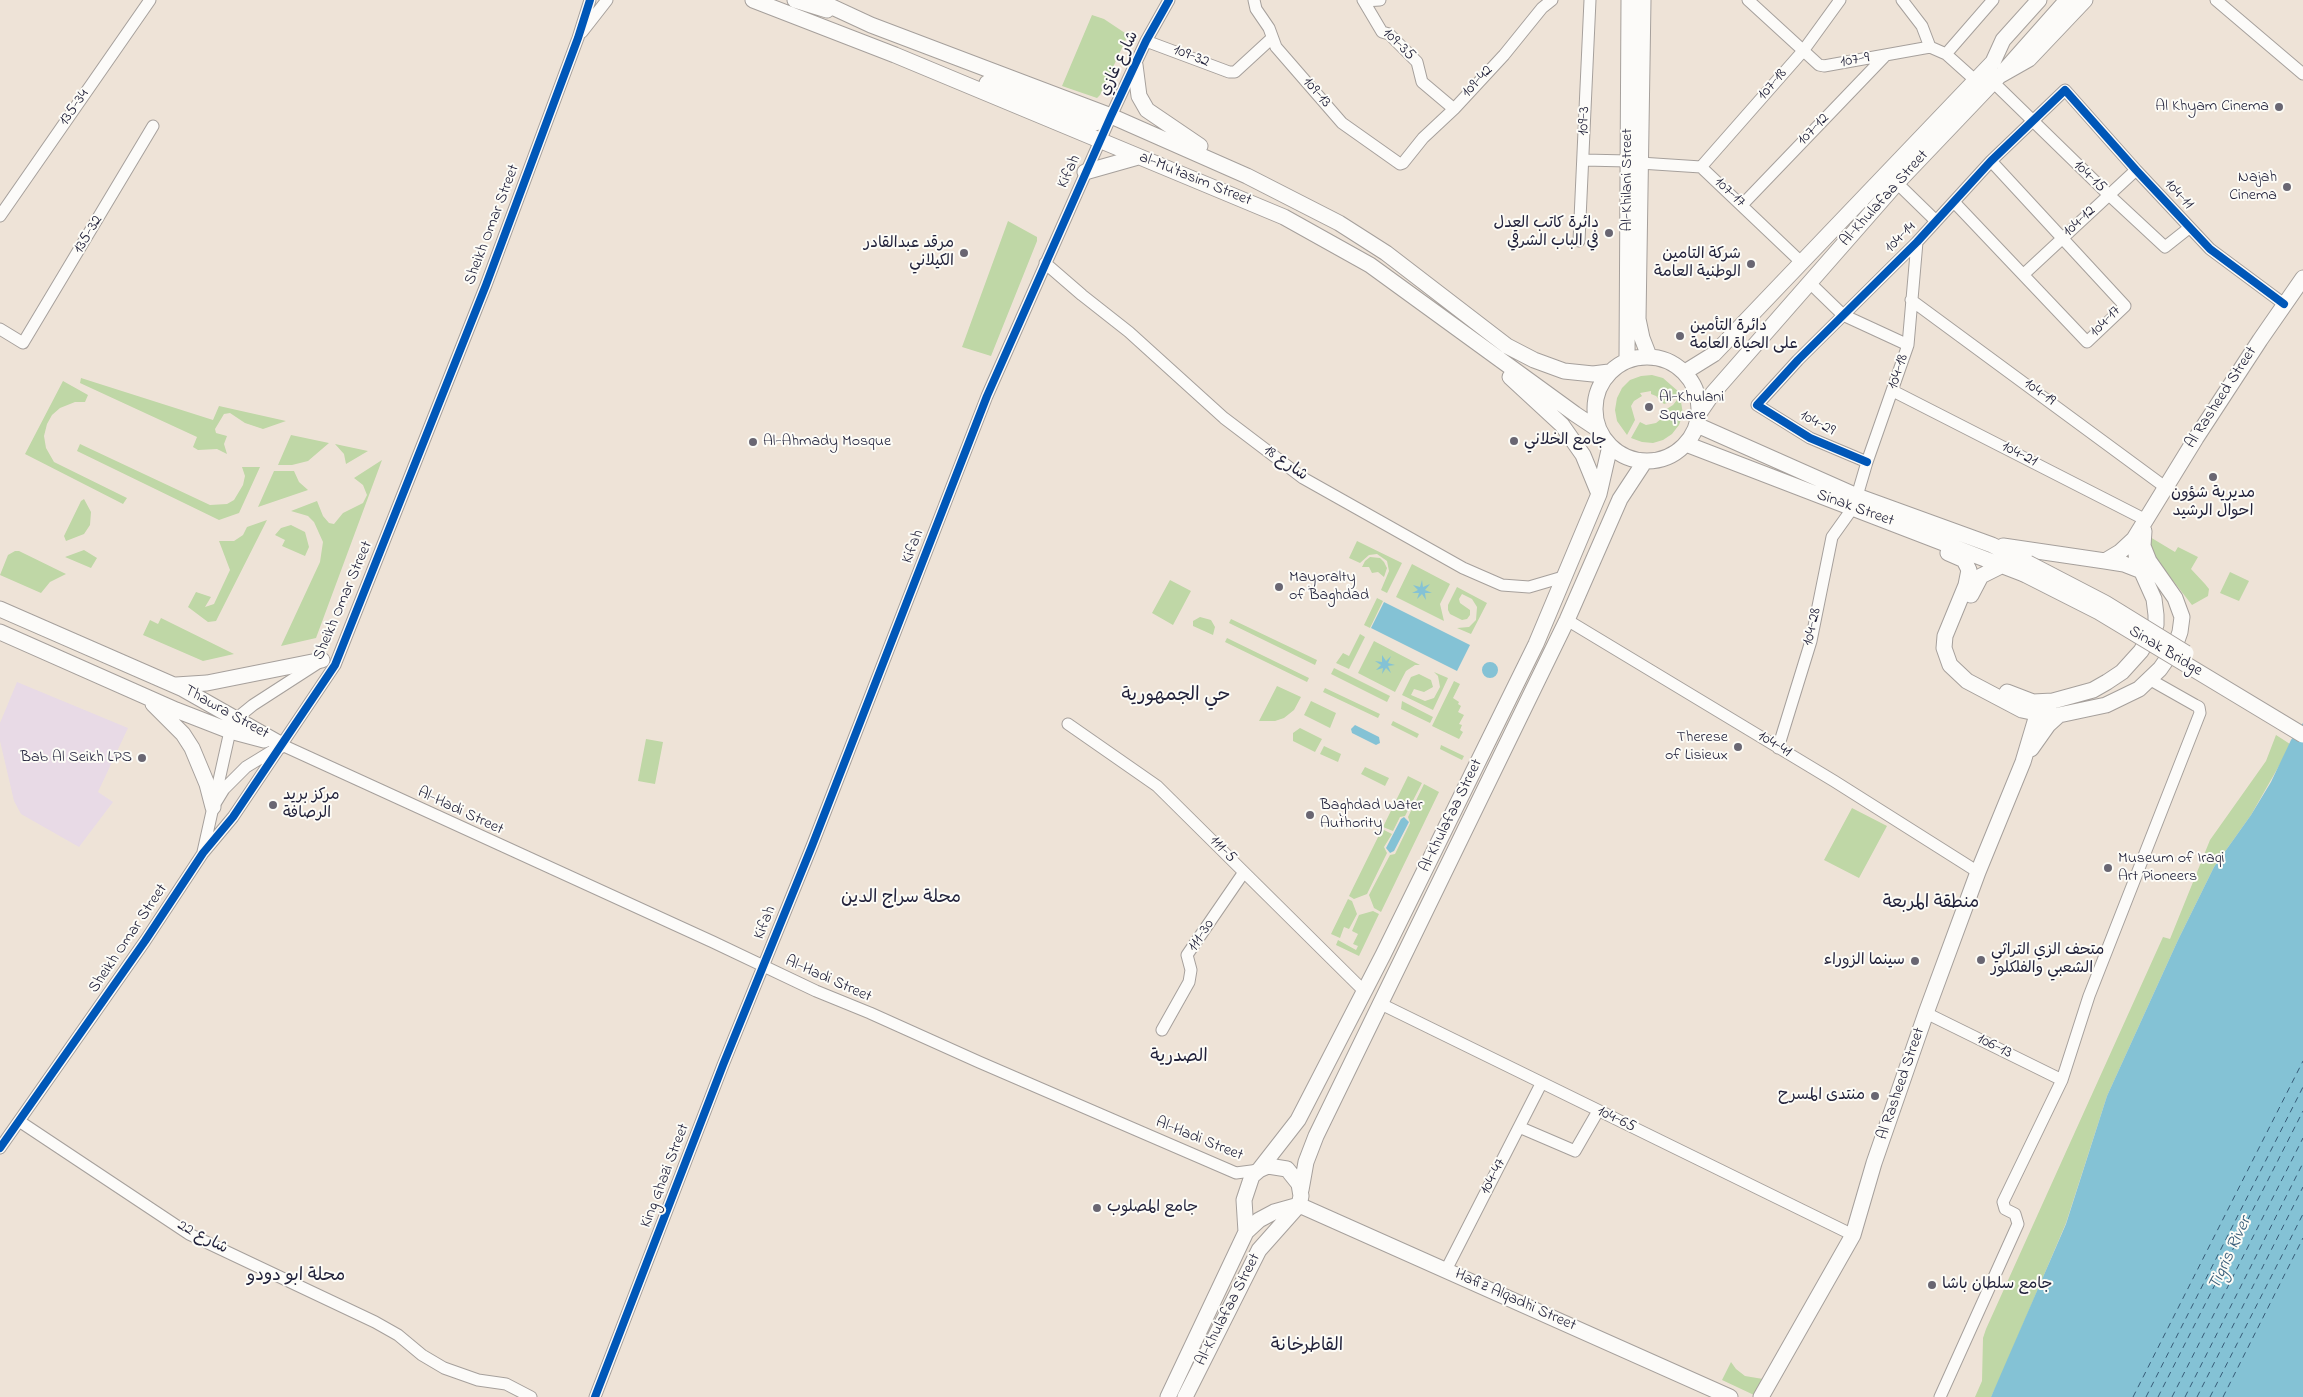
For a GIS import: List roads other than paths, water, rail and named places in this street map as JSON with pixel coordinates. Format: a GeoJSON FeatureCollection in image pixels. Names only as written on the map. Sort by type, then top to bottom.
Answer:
{"type":"FeatureCollection","features":[{"type":"Feature","properties":{"kind":"main road","name":"al-Mu'tasim Street"},"geometry":{"type":"LineString","coordinates":[[753,0],[895,55],[1099,142],[1284,217],[1370,265],[1599,430]]}},
{"type":"Feature","properties":{"kind":"main road"},"geometry":{"type":"LineString","coordinates":[[795,0],[871,25]]}},
{"type":"Feature","properties":{"kind":"main road","name":"al-Mu'tasim Street"},"geometry":{"type":"LineString","coordinates":[[817,0],[871,25],[1110,116],[1234,170],[1339,223],[1386,253],[1507,346],[1534,360],[1564,372],[1593,374],[1609,372]]}},
{"type":"Feature","properties":{"kind":"main road","name":"Al-Khilani Street"},"geometry":{"type":"LineString","coordinates":[[1629,0],[1638,319],[1642,338],[1649,356]]}},
{"type":"Feature","properties":{"kind":"main road","name":"Al-Khilani Street"},"geometry":{"type":"LineString","coordinates":[[1627,360],[1634,162],[1643,0]]}},
{"type":"Feature","properties":{"kind":"main road","name":"Al-Khulafaa Street"},"geometry":{"type":"LineString","coordinates":[[1685,372],[1714,354],[1975,80],[1995,58],[2003,40],[2039,0]]}},
{"type":"Feature","properties":{"kind":"main road"},"geometry":{"type":"LineString","coordinates":[[1995,58],[2052,0]]}},
{"type":"Feature","properties":{"kind":"main road"},"geometry":{"type":"LineString","coordinates":[[1997,78],[2067,0]]}},
{"type":"Feature","properties":{"kind":"main road","name":"Al-Khulafaa Street"},"geometry":{"type":"LineString","coordinates":[[1698,419],[1713,393],[1897,183],[1997,78],[2029,59],[2085,0]]}},
{"type":"Feature","properties":{"kind":"main road"},"geometry":{"type":"LineString","coordinates":[[895,55],[952,69],[1083,122],[1097,124],[1110,116]]}},
{"type":"Feature","properties":{"kind":"main road"},"geometry":{"type":"LineString","coordinates":[[1135,65],[1139,96],[1147,110],[1234,170]]}},
{"type":"Feature","properties":{"kind":"main road"},"geometry":{"type":"LineString","coordinates":[[1085,172],[1138,157]]}},
{"type":"Feature","properties":{"kind":"main road","name":"Al Rasheed Street"},"geometry":{"type":"LineString","coordinates":[[1900,526],[1909,536],[1957,556],[1968,564],[1970,570],[1966,585],[1945,636],[1944,648],[1955,672],[1967,681],[2016,707],[2037,715],[2061,707],[2107,682],[2122,672],[2141,651],[2156,625],[2154,598],[2135,554],[2134,539],[2165,487],[2284,304],[2303,278]]}},
{"type":"Feature","properties":{"kind":"main road"},"geometry":{"type":"LineString","coordinates":[[1440,317],[1540,403],[1562,425],[1583,455],[1599,494]]}},
{"type":"Feature","properties":{"kind":"main road"},"geometry":{"type":"LineString","coordinates":[[1649,356],[1668,360],[1685,372],[1696,390],[1698,419],[1686,444],[1667,457],[1645,461],[1626,457],[1610,446],[1599,430],[1594,410],[1598,390],[1609,372],[1627,360],[1649,356]]}},
{"type":"Feature","properties":{"kind":"main road","name":"Sinak Street"},"geometry":{"type":"LineString","coordinates":[[1698,419],[1900,526],[2003,564],[2026,569]]}},
{"type":"Feature","properties":{"kind":"main road","name":"Sinak Street"},"geometry":{"type":"LineString","coordinates":[[1686,444],[1854,503],[1992,545],[2026,569]]}},
{"type":"Feature","properties":{"kind":"main road","name":"Al-Khulafaa Street"},"geometry":{"type":"LineString","coordinates":[[1168,1397],[1246,1232],[1245,1194],[1249,1182],[1298,1120],[1536,644],[1599,494],[1610,446]]}},
{"type":"Feature","properties":{"kind":"main road","name":"Al-Khulafaa Street"},"geometry":{"type":"LineString","coordinates":[[1185,1397],[1259,1250],[1300,1197],[1302,1176],[1310,1149],[1567,620],[1620,499],[1645,461]]}},
{"type":"Feature","properties":{"kind":"main road","name":"Al Rasheed Street"},"geometry":{"type":"LineString","coordinates":[[2023,762],[2061,707],[2122,699],[2139,689],[2149,680],[2174,649],[2180,632],[2182,617],[2175,598],[2158,576],[2143,546],[2146,520]]}},
{"type":"Feature","properties":{"kind":"main road"},"geometry":{"type":"LineString","coordinates":[[2105,561],[2120,552],[2134,539]]}},
{"type":"Feature","properties":{"kind":"main road"},"geometry":{"type":"LineString","coordinates":[[1992,545],[2105,561],[2158,576]]}},
{"type":"Feature","properties":{"kind":"main road"},"geometry":{"type":"LineString","coordinates":[[2003,564],[1986,572],[1977,580],[1952,644],[1954,656],[1960,667],[1971,675],[2023,699],[2061,707]]}},
{"type":"Feature","properties":{"kind":"main road","name":"Sinak Bridge"},"geometry":{"type":"LineString","coordinates":[[2026,569],[2122,613],[2303,724]]}},
{"type":"Feature","properties":{"kind":"main road","name":"Sinak Bridge"},"geometry":{"type":"LineString","coordinates":[[2026,569],[2303,735]]}},
{"type":"Feature","properties":{"kind":"main road","name":"Thawra Street"},"geometry":{"type":"LineString","coordinates":[[0,609],[175,685],[234,725]]}},
{"type":"Feature","properties":{"kind":"main road","name":"Thawra Street"},"geometry":{"type":"LineString","coordinates":[[0,632],[147,698],[234,725],[282,745]]}},
{"type":"Feature","properties":{"kind":"main road"},"geometry":{"type":"LineString","coordinates":[[175,685],[215,682],[322,660]]}},
{"type":"Feature","properties":{"kind":"main road"},"geometry":{"type":"LineString","coordinates":[[147,698],[183,734],[192,748],[207,784],[213,806]]}},
{"type":"Feature","properties":{"kind":"main road"},"geometry":{"type":"LineString","coordinates":[[2016,707],[2028,727],[2029,741]]}},
{"type":"Feature","properties":{"kind":"main road","name":"Al Rasheed Street"},"geometry":{"type":"LineString","coordinates":[[1761,1397],[1853,1235],[1874,1163],[1926,1014],[1978,872],[2023,762],[2037,715]]}},
{"type":"Feature","properties":{"kind":"main road"},"geometry":{"type":"LineString","coordinates":[[1246,1232],[1259,1220],[1300,1197],[1296,1178],[1287,1169],[1272,1166],[1259,1170]]}},
{"type":"Feature","properties":{"kind":"main road","name":"Hafiz Alqadhi Street"},"geometry":{"type":"LineString","coordinates":[[1300,1197],[1446,1270],[1730,1397]]}},
{"type":"Feature","properties":{"kind":"street","name":"135-34"},"geometry":{"type":"LineString","coordinates":[[0,216],[150,0]]}},
{"type":"Feature","properties":{"kind":"street","name":"Sheikh Omar Street"},"geometry":{"type":"LineString","coordinates":[[0,1148],[145,941],[203,853],[233,817],[335,665],[486,285],[578,38],[590,0]]}},
{"type":"Feature","properties":{"kind":"street","name":"Sheikh Omar Street"},"geometry":{"type":"LineString","coordinates":[[578,38],[607,0]]}},
{"type":"Feature","properties":{"kind":"street","name":"شارع غازي"},"geometry":{"type":"LineString","coordinates":[[1099,142],[1146,40],[1169,0]]}},
{"type":"Feature","properties":{"kind":"street","name":"109-13"},"geometry":{"type":"LineString","coordinates":[[1254,0],[1256,9],[1269,28],[1276,47],[1342,123],[1397,162],[1403,163]]}},
{"type":"Feature","properties":{"kind":"street"},"geometry":{"type":"LineString","coordinates":[[1364,1],[1380,0]]}},
{"type":"Feature","properties":{"kind":"street","name":"109-42"},"geometry":{"type":"LineString","coordinates":[[1403,163],[1423,138],[1454,109],[1504,55],[1542,8],[1552,0]]}},
{"type":"Feature","properties":{"kind":"street","name":"109-3"},"geometry":{"type":"LineString","coordinates":[[1579,241],[1590,0]]}},
{"type":"Feature","properties":{"kind":"street","name":"107-9"},"geometry":{"type":"LineString","coordinates":[[1748,0],[1819,65],[1824,66],[1930,47]]}},
{"type":"Feature","properties":{"kind":"street","name":"107-18"},"geometry":{"type":"LineString","coordinates":[[1701,167],[1803,50],[1840,0]]}},
{"type":"Feature","properties":{"kind":"street"},"geometry":{"type":"LineString","coordinates":[[1902,0],[1922,26],[1930,47],[1946,54],[1975,80]]}},
{"type":"Feature","properties":{"kind":"street"},"geometry":{"type":"LineString","coordinates":[[1946,54],[1993,0]]}},
{"type":"Feature","properties":{"kind":"street"},"geometry":{"type":"LineString","coordinates":[[2216,0],[2303,74]]}},
{"type":"Feature","properties":{"kind":"street","name":"109-35"},"geometry":{"type":"LineString","coordinates":[[1364,1],[1382,32],[1390,34],[1417,62],[1422,82],[1454,109]]}},
{"type":"Feature","properties":{"kind":"street","name":"109-32"},"geometry":{"type":"LineString","coordinates":[[1146,40],[1229,72],[1235,72],[1272,38]]}},
{"type":"Feature","properties":{"kind":"street","name":"107-12"},"geometry":{"type":"LineString","coordinates":[[1742,205],[1886,55]]}},
{"type":"Feature","properties":{"kind":"street","name":"104-15"},"geometry":{"type":"LineString","coordinates":[[1997,78],[2032,120],[2165,247],[2189,228]]}},
{"type":"Feature","properties":{"kind":"street","name":"104-14"},"geometry":{"type":"LineString","coordinates":[[1757,405],[1842,315],[1917,242],[1991,161],[2065,90]]}},
{"type":"Feature","properties":{"kind":"street","name":"104-11"},"geometry":{"type":"LineString","coordinates":[[2065,90],[2210,249],[2284,304]]}},
{"type":"Feature","properties":{"kind":"street","name":"135-32"},"geometry":{"type":"LineString","coordinates":[[0,329],[23,343],[153,126]]}},
{"type":"Feature","properties":{"kind":"street","name":"Kifah"},"geometry":{"type":"LineString","coordinates":[[764,966],[987,396],[1099,142]]}},
{"type":"Feature","properties":{"kind":"street","name":"107-17"},"geometry":{"type":"LineString","coordinates":[[1584,160],[1701,167],[1801,262]]}},
{"type":"Feature","properties":{"kind":"street","name":"104-17"},"geometry":{"type":"LineString","coordinates":[[1954,202],[2088,342],[2125,306],[1991,161]]}},
{"type":"Feature","properties":{"kind":"street","name":"104-12"},"geometry":{"type":"LineString","coordinates":[[2024,274],[2136,170]]}},
{"type":"Feature","properties":{"kind":"street"},"geometry":{"type":"LineString","coordinates":[[1897,183],[1936,221]]}},
{"type":"Feature","properties":{"kind":"street","name":"104-18"},"geometry":{"type":"LineString","coordinates":[[1854,503],[1908,345],[1917,242]]}},
{"type":"Feature","properties":{"kind":"street","name":"شارع 18"},"geometry":{"type":"LineString","coordinates":[[1045,263],[1082,296],[1129,332],[1224,418],[1302,478],[1463,568],[1502,585],[1529,588],[1563,577]]}},
{"type":"Feature","properties":{"kind":"street"},"geometry":{"type":"LineString","coordinates":[[1810,283],[1842,315],[1908,345]]}},
{"type":"Feature","properties":{"kind":"street","name":"104-19"},"geometry":{"type":"LineString","coordinates":[[1911,300],[2165,487]]}},
{"type":"Feature","properties":{"kind":"street","name":"104-21"},"geometry":{"type":"LineString","coordinates":[[1893,391],[2146,520]]}},
{"type":"Feature","properties":{"kind":"street","name":"104-29"},"geometry":{"type":"LineString","coordinates":[[1757,405],[1810,438],[1867,462]]}},
{"type":"Feature","properties":{"kind":"street","name":"104-28"},"geometry":{"type":"LineString","coordinates":[[1778,748],[1811,641],[1832,537],[1854,503]]}},
{"type":"Feature","properties":{"kind":"street","name":"104-41"},"geometry":{"type":"LineString","coordinates":[[1567,620],[1978,872]]}},
{"type":"Feature","properties":{"kind":"street"},"geometry":{"type":"LineString","coordinates":[[234,725],[253,705],[322,660],[341,651]]}},
{"type":"Feature","properties":{"kind":"street"},"geometry":{"type":"LineString","coordinates":[[1940,1397],[2018,1224],[2015,1214],[2005,1209],[2003,1202],[2062,1080],[2089,996],[2200,714],[2199,707],[2195,704],[2149,680]]}},
{"type":"Feature","properties":{"kind":"street","name":"111-5"},"geometry":{"type":"LineString","coordinates":[[1068,724],[1157,786],[1364,991]]}},
{"type":"Feature","properties":{"kind":"street","name":"Sheikh Omar Street"},"geometry":{"type":"LineString","coordinates":[[203,853],[234,725]]}},
{"type":"Feature","properties":{"kind":"street"},"geometry":{"type":"LineString","coordinates":[[213,806],[224,789],[246,767],[282,745]]}},
{"type":"Feature","properties":{"kind":"street","name":"Al-Hadi Street"},"geometry":{"type":"LineString","coordinates":[[282,745],[764,966],[816,992],[870,1013],[1228,1169],[1240,1173],[1259,1170]]}},
{"type":"Feature","properties":{"kind":"street","name":"111-30"},"geometry":{"type":"LineString","coordinates":[[1162,1030],[1189,982],[1191,970],[1187,955],[1244,872]]}},
{"type":"Feature","properties":{"kind":"street","name":"King Ghazi Street"},"geometry":{"type":"LineString","coordinates":[[595,1397],[764,966]]}},
{"type":"Feature","properties":{"kind":"street","name":"104-65"},"geometry":{"type":"LineString","coordinates":[[1379,1004],[1853,1235]]}},
{"type":"Feature","properties":{"kind":"street","name":"106-13"},"geometry":{"type":"LineString","coordinates":[[1926,1014],[2062,1080]]}},
{"type":"Feature","properties":{"kind":"street","name":"104-47"},"geometry":{"type":"LineString","coordinates":[[1446,1270],[1541,1084]]}},
{"type":"Feature","properties":{"kind":"street"},"geometry":{"type":"LineString","coordinates":[[1519,1127],[1574,1151],[1598,1111]]}},
{"type":"Feature","properties":{"kind":"street","name":"شارع 22"},"geometry":{"type":"LineString","coordinates":[[18,1121],[189,1234],[375,1322],[398,1335],[422,1355],[444,1368],[478,1380],[506,1384],[531,1397]]}},
{"type":"Feature","properties":{"kind":"water"},"geometry":{"type":"Polygon","coordinates":[[[1422,580],[1423,587],[1430,584],[1425,590],[1432,593],[1425,593],[1426,600],[1422,594],[1417,599],[1419,593],[1412,593],[1418,590],[1413,585],[1420,587],[1422,580]]]}},
{"type":"Feature","properties":{"kind":"water"},"geometry":{"type":"Polygon","coordinates":[[[1384,602],[1470,645],[1457,671],[1371,628],[1384,602]]]}},
{"type":"Feature","properties":{"kind":"water"},"geometry":{"type":"Polygon","coordinates":[[[1382,655],[1386,661],[1391,656],[1388,663],[1395,665],[1388,666],[1391,673],[1386,668],[1382,674],[1383,668],[1376,670],[1381,665],[1375,661],[1382,662],[1382,655]]]}},
{"type":"Feature","properties":{"kind":"water"},"geometry":{"type":"Polygon","coordinates":[[[1487,662],[1493,662],[1498,667],[1496,676],[1487,678],[1482,673],[1482,667],[1487,662]]]}},
{"type":"Feature","properties":{"kind":"water","name":"Tigris River"},"geometry":{"type":"Polygon","coordinates":[[[2303,723],[2303,1397],[1991,1397],[2066,1224],[2107,1096],[2178,940],[2214,867],[2251,815],[2271,782],[2291,740],[2303,723]]]}},
{"type":"Feature","properties":{"kind":"water"},"geometry":{"type":"Polygon","coordinates":[[[1355,725],[1379,737],[1380,743],[1376,745],[1352,733],[1351,729],[1355,725]]]}},
{"type":"Feature","properties":{"kind":"water"},"geometry":{"type":"Polygon","coordinates":[[[1404,817],[1409,822],[1394,851],[1390,853],[1386,848],[1401,819],[1404,817]]]}},
{"type":"Feature","properties":{"kind":"place","name":"Al Khyam Cinema"},"geometry":{"type":"Point","coordinates":[2279,107]}},
{"type":"Feature","properties":{"kind":"place","name":"Najah Cinema"},"geometry":{"type":"Point","coordinates":[2287,187]}},
{"type":"Feature","properties":{"kind":"place","name":"دائرة كاتب العدل في الباب الشرقي"},"geometry":{"type":"Point","coordinates":[1609,233]}},
{"type":"Feature","properties":{"kind":"place","name":"مرقد عبدالقادر الكيلاني"},"geometry":{"type":"Point","coordinates":[964,253]}},
{"type":"Feature","properties":{"kind":"place","name":"شركة التامين الوطنية العامة"},"geometry":{"type":"Point","coordinates":[1751,264]}},
{"type":"Feature","properties":{"kind":"place","name":"دائرة التأمين على الحياة العامة"},"geometry":{"type":"Point","coordinates":[1680,336]}},
{"type":"Feature","properties":{"kind":"place","name":"Al-Khulani Square"},"geometry":{"type":"Point","coordinates":[1649,407]}},
{"type":"Feature","properties":{"kind":"place","name":"جامع الخلاني"},"geometry":{"type":"Point","coordinates":[1514,441]}},
{"type":"Feature","properties":{"kind":"place","name":"Al-Ahmady Mosque"},"geometry":{"type":"Point","coordinates":[753,442]}},
{"type":"Feature","properties":{"kind":"place","name":"مديرية شؤون احوال الرشيد"},"geometry":{"type":"Point","coordinates":[2213,477]}},
{"type":"Feature","properties":{"kind":"place","name":"Mayoralty of Baghdad"},"geometry":{"type":"Point","coordinates":[1279,587]}},
{"type":"Feature","properties":{"kind":"place","name":"Therese of Lisieux"},"geometry":{"type":"Point","coordinates":[1738,747]}},
{"type":"Feature","properties":{"kind":"place","name":"Bab Al Seikh LPS"},"geometry":{"type":"Point","coordinates":[142,758]}},
{"type":"Feature","properties":{"kind":"place","name":"مركز بريد الرصافة"},"geometry":{"type":"Point","coordinates":[273,805]}},
{"type":"Feature","properties":{"kind":"place","name":"Baghdad Water Authority"},"geometry":{"type":"Point","coordinates":[1310,815]}},
{"type":"Feature","properties":{"kind":"place","name":"Museum of Iraqi Art Pioneers"},"geometry":{"type":"Point","coordinates":[2108,868]}},
{"type":"Feature","properties":{"kind":"place","name":"متحف الزي التراثي الشعبي والفلكلور"},"geometry":{"type":"Point","coordinates":[1981,960]}},
{"type":"Feature","properties":{"kind":"place","name":"سينما الزوراء"},"geometry":{"type":"Point","coordinates":[1915,961]}},
{"type":"Feature","properties":{"kind":"place","name":"منتدى المسرح"},"geometry":{"type":"Point","coordinates":[1875,1096]}},
{"type":"Feature","properties":{"kind":"place","name":"جامع المصلوب"},"geometry":{"type":"Point","coordinates":[1097,1208]}},
{"type":"Feature","properties":{"kind":"place","name":"جامع سلطان باشا"},"geometry":{"type":"Point","coordinates":[1932,1285]}},
{"type":"Feature","properties":{"kind":"district","name":"حي الجمهورية"},"geometry":{"type":"Point","coordinates":[1176,697]}},
{"type":"Feature","properties":{"kind":"district","name":"محلة سراج الدين"},"geometry":{"type":"Point","coordinates":[901,899]}},
{"type":"Feature","properties":{"kind":"district","name":"منطقة المربعة"},"geometry":{"type":"Point","coordinates":[1931,904]}},
{"type":"Feature","properties":{"kind":"district","name":"الصدرية"},"geometry":{"type":"Point","coordinates":[1179,1058]}},
{"type":"Feature","properties":{"kind":"district","name":"محلة ابو دودو"},"geometry":{"type":"Point","coordinates":[296,1277]}},
{"type":"Feature","properties":{"kind":"district","name":"القاطرخانة"},"geometry":{"type":"Point","coordinates":[1307,1347]}}]}
